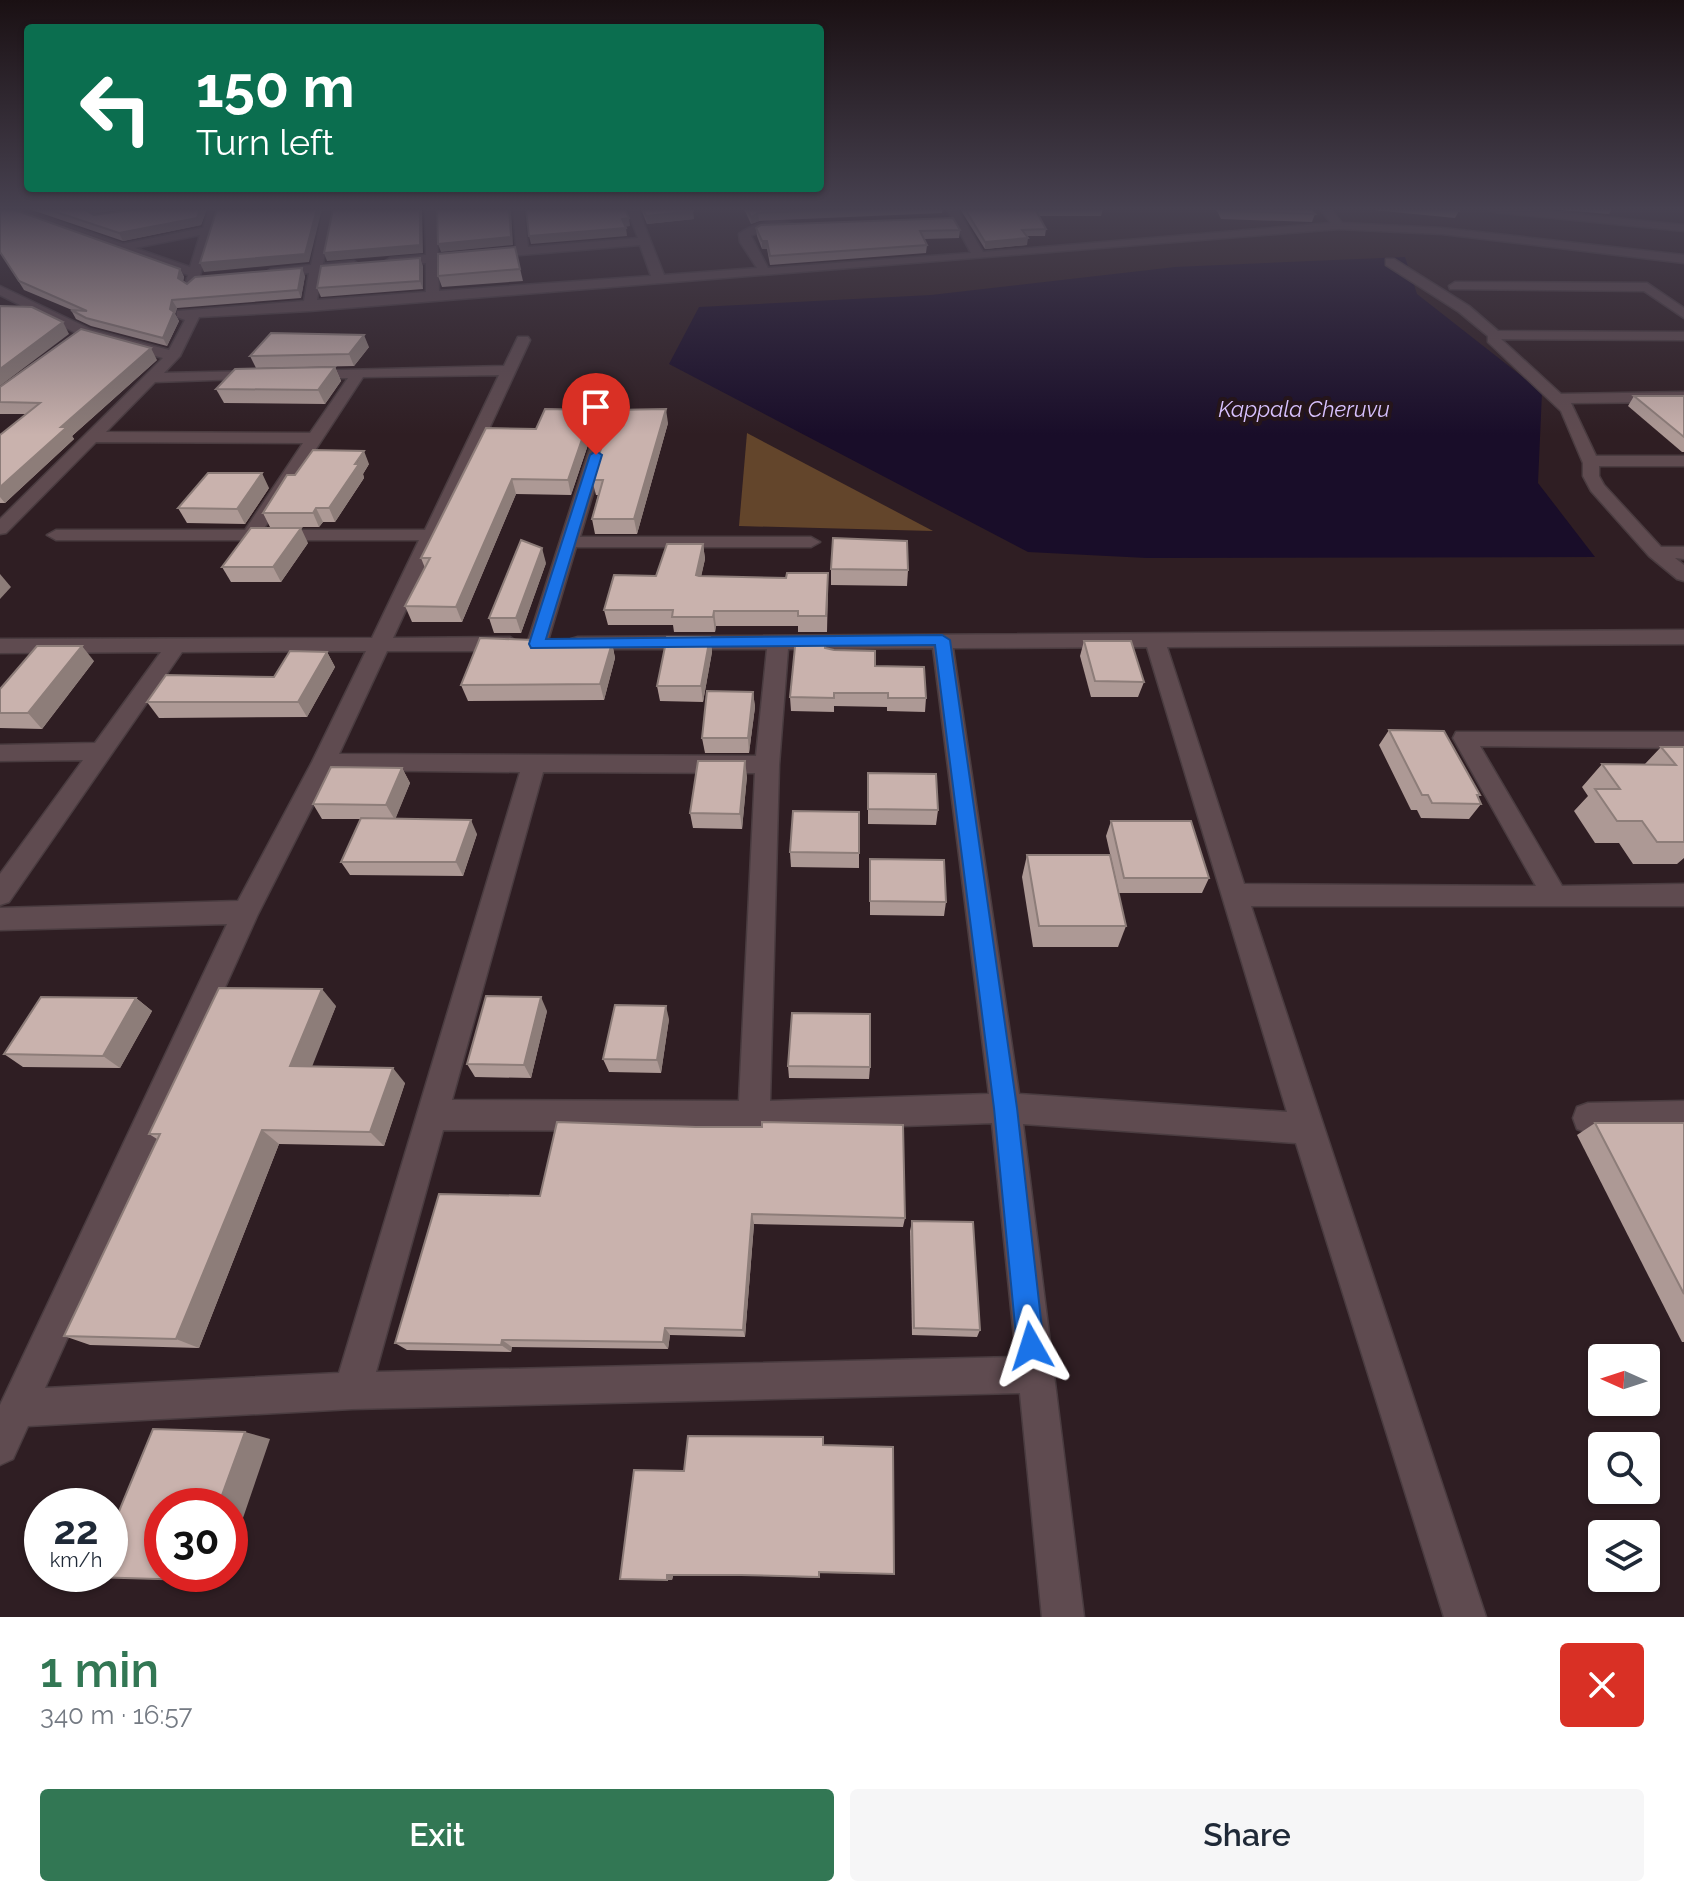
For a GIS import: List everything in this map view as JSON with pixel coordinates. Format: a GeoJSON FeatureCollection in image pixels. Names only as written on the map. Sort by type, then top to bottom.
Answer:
{"type":"FeatureCollection","features":[{"type":"Feature","properties":{"kind":"street"},"geometry":{"type":"LineString","coordinates":[[182,314],[191,284]]}},
{"type":"Feature","properties":{"kind":"street"},"geometry":{"type":"LineString","coordinates":[[309,307],[313,284]]}},
{"type":"Feature","properties":{"kind":"street"},"geometry":{"type":"LineString","coordinates":[[433,284],[433,296]]}},
{"type":"Feature","properties":{"kind":"street"},"geometry":{"type":"LineString","coordinates":[[182,314],[596,284]]}},
{"type":"Feature","properties":{"kind":"street"},"geometry":{"type":"LineString","coordinates":[[1425,284],[1464,309],[1495,335],[1684,336]]}},
{"type":"Feature","properties":{"kind":"street"},"geometry":{"type":"LineString","coordinates":[[1455,286],[1647,287],[1684,314]]}},
{"type":"Feature","properties":{"kind":"street"},"geometry":{"type":"LineString","coordinates":[[0,304],[7,293],[79,337],[173,356]]}},
{"type":"Feature","properties":{"kind":"street"},"geometry":{"type":"LineString","coordinates":[[0,529],[173,356],[193,318],[182,314]]}},
{"type":"Feature","properties":{"kind":"street"},"geometry":{"type":"LineString","coordinates":[[1495,335],[1493,339],[1559,399],[1576,423],[1597,487],[1656,552],[1684,575]]}},
{"type":"Feature","properties":{"kind":"street"},"geometry":{"type":"LineString","coordinates":[[0,1446],[246,912],[324,762],[523,340]]}},
{"type":"Feature","properties":{"kind":"street"},"geometry":{"type":"LineString","coordinates":[[152,378],[509,370]]}},
{"type":"Feature","properties":{"kind":"street"},"geometry":{"type":"LineString","coordinates":[[250,535],[358,373]]}},
{"type":"Feature","properties":{"kind":"street"},"geometry":{"type":"LineString","coordinates":[[1559,399],[1684,397]]}},
{"type":"Feature","properties":{"kind":"street"},"geometry":{"type":"LineString","coordinates":[[537,644],[605,426]]}},
{"type":"Feature","properties":{"kind":"street"},"geometry":{"type":"LineString","coordinates":[[93,437],[314,438]]}},
{"type":"Feature","properties":{"kind":"street"},"geometry":{"type":"LineString","coordinates":[[1590,461],[1684,461]]}},
{"type":"Feature","properties":{"kind":"street"},"geometry":{"type":"LineString","coordinates":[[56,535],[430,535]]}},
{"type":"Feature","properties":{"kind":"street"},"geometry":{"type":"LineString","coordinates":[[568,542],[811,542]]}},
{"type":"Feature","properties":{"kind":"street"},"geometry":{"type":"LineString","coordinates":[[1656,552],[1684,553]]}},
{"type":"Feature","properties":{"kind":"street"},"geometry":{"type":"LineString","coordinates":[[0,646],[1684,637]]}},
{"type":"Feature","properties":{"kind":"street"},"geometry":{"type":"LineString","coordinates":[[942,640],[1006,1108],[1063,1617]]}},
{"type":"Feature","properties":{"kind":"street"},"geometry":{"type":"LineString","coordinates":[[1155,641],[1307,1129],[1465,1617]]}},
{"type":"Feature","properties":{"kind":"street"},"geometry":{"type":"LineString","coordinates":[[754,1116],[767,765],[778,643]]}},
{"type":"Feature","properties":{"kind":"street"},"geometry":{"type":"LineString","coordinates":[[0,894],[176,646]]}},
{"type":"Feature","properties":{"kind":"street"},"geometry":{"type":"LineString","coordinates":[[1555,897],[1464,738],[1684,740]]}},
{"type":"Feature","properties":{"kind":"street"},"geometry":{"type":"LineString","coordinates":[[0,753],[101,751]]}},
{"type":"Feature","properties":{"kind":"street"},"geometry":{"type":"LineString","coordinates":[[324,762],[767,765]]}},
{"type":"Feature","properties":{"kind":"street"},"geometry":{"type":"LineString","coordinates":[[352,1391],[435,1115],[534,764]]}},
{"type":"Feature","properties":{"kind":"street"},"geometry":{"type":"LineString","coordinates":[[1235,895],[1684,895]]}},
{"type":"Feature","properties":{"kind":"street"},"geometry":{"type":"LineString","coordinates":[[0,919],[246,912]]}},
{"type":"Feature","properties":{"kind":"street"},"geometry":{"type":"LineString","coordinates":[[435,1115],[754,1116],[1006,1108],[1307,1129]]}},
{"type":"Feature","properties":{"kind":"street"},"geometry":{"type":"LineString","coordinates":[[1588,1118],[1684,1116]]}},
{"type":"Feature","properties":{"kind":"street"},"geometry":{"type":"LineString","coordinates":[[18,1408],[352,1391],[1034,1375]]}},
{"type":"Feature","properties":{"kind":"shaded area"},"geometry":{"type":"Polygon","coordinates":[[[747,433],[933,531],[739,526],[747,433]]]}},
{"type":"Feature","properties":{"kind":"water","name":"Kappala Cheruvu"},"geometry":{"type":"Polygon","coordinates":[[[1023,284],[1414,284],[1417,294],[1542,392],[1538,483],[1595,557],[1147,558],[1028,552],[669,364],[699,307],[931,295],[1023,284]]]}},
{"type":"Feature","properties":{"kind":"building"},"geometry":{"type":"Polygon","coordinates":[[[27,284],[299,284],[298,290],[172,300],[170,309],[174,312],[163,338],[86,318],[71,310],[87,311],[27,284]]]}},
{"type":"Feature","properties":{"kind":"building"},"geometry":{"type":"Polygon","coordinates":[[[318,284],[369,284],[317,288],[318,284]]]}},
{"type":"Feature","properties":{"kind":"building"},"geometry":{"type":"Polygon","coordinates":[[[0,306],[32,307],[63,322],[0,369],[0,306]]]}},
{"type":"Feature","properties":{"kind":"building"},"geometry":{"type":"Polygon","coordinates":[[[81,329],[151,348],[61,427],[67,427],[0,487],[0,435],[40,403],[0,402],[0,387],[81,329]]]}},
{"type":"Feature","properties":{"kind":"building"},"geometry":{"type":"Polygon","coordinates":[[[271,333],[364,335],[349,354],[250,356],[271,333]]]}},
{"type":"Feature","properties":{"kind":"building"},"geometry":{"type":"Polygon","coordinates":[[[335,367],[318,390],[216,389],[235,369],[335,367]]]}},
{"type":"Feature","properties":{"kind":"building"},"geometry":{"type":"Polygon","coordinates":[[[1634,396],[1684,396],[1684,437],[1634,396]]]}},
{"type":"Feature","properties":{"kind":"building"},"geometry":{"type":"Polygon","coordinates":[[[545,409],[592,410],[568,480],[512,479],[456,607],[405,606],[430,558],[421,558],[486,428],[536,429],[545,409]]]}},
{"type":"Feature","properties":{"kind":"building"},"geometry":{"type":"Polygon","coordinates":[[[666,409],[634,519],[592,519],[603,480],[592,480],[612,410],[666,409]]]}},
{"type":"Feature","properties":{"kind":"building"},"geometry":{"type":"Polygon","coordinates":[[[313,450],[364,451],[355,464],[359,464],[329,508],[316,508],[313,513],[263,513],[287,475],[295,475],[313,450]]]}},
{"type":"Feature","properties":{"kind":"building"},"geometry":{"type":"Polygon","coordinates":[[[208,473],[262,473],[237,509],[178,508],[208,473]]]}},
{"type":"Feature","properties":{"kind":"building"},"geometry":{"type":"Polygon","coordinates":[[[251,528],[301,528],[273,567],[222,567],[251,528]]]}},
{"type":"Feature","properties":{"kind":"building"},"geometry":{"type":"Polygon","coordinates":[[[833,538],[907,541],[908,570],[831,569],[833,538]]]}},
{"type":"Feature","properties":{"kind":"building"},"geometry":{"type":"Polygon","coordinates":[[[521,540],[542,548],[516,618],[489,618],[521,540]]]}},
{"type":"Feature","properties":{"kind":"building"},"geometry":{"type":"Polygon","coordinates":[[[667,544],[703,544],[696,575],[699,576],[786,578],[787,573],[828,573],[826,616],[798,616],[798,611],[714,611],[713,617],[672,617],[673,610],[604,610],[614,575],[656,576],[667,544]]]}},
{"type":"Feature","properties":{"kind":"building"},"geometry":{"type":"Polygon","coordinates":[[[667,637],[710,637],[701,686],[657,686],[667,637]]]}},
{"type":"Feature","properties":{"kind":"building"},"geometry":{"type":"Polygon","coordinates":[[[796,637],[826,637],[825,648],[834,650],[875,651],[875,666],[924,667],[926,698],[888,698],[888,693],[834,693],[834,698],[790,697],[796,637]]]}},
{"type":"Feature","properties":{"kind":"building"},"geometry":{"type":"Polygon","coordinates":[[[480,638],[612,643],[600,684],[461,685],[480,638]]]}},
{"type":"Feature","properties":{"kind":"building"},"geometry":{"type":"Polygon","coordinates":[[[1084,641],[1131,641],[1144,682],[1095,681],[1084,641]]]}},
{"type":"Feature","properties":{"kind":"building"},"geometry":{"type":"Polygon","coordinates":[[[37,646],[82,646],[28,713],[0,713],[0,689],[37,646]]]}},
{"type":"Feature","properties":{"kind":"building"},"geometry":{"type":"Polygon","coordinates":[[[290,651],[327,652],[298,702],[147,702],[166,675],[274,677],[290,651]]]}},
{"type":"Feature","properties":{"kind":"building"},"geometry":{"type":"Polygon","coordinates":[[[707,691],[753,692],[748,738],[702,738],[707,691]]]}},
{"type":"Feature","properties":{"kind":"building"},"geometry":{"type":"Polygon","coordinates":[[[1389,730],[1444,731],[1480,795],[1477,795],[1481,804],[1432,803],[1428,795],[1422,795],[1389,730]]]}},
{"type":"Feature","properties":{"kind":"building"},"geometry":{"type":"Polygon","coordinates":[[[1661,747],[1684,747],[1684,842],[1657,842],[1642,821],[1617,821],[1595,789],[1620,789],[1602,764],[1676,765],[1661,747]]]}},
{"type":"Feature","properties":{"kind":"building"},"geometry":{"type":"Polygon","coordinates":[[[698,761],[745,761],[740,814],[690,813],[698,761]]]}},
{"type":"Feature","properties":{"kind":"building"},"geometry":{"type":"Polygon","coordinates":[[[331,767],[402,768],[386,805],[313,804],[331,767]]]}},
{"type":"Feature","properties":{"kind":"building"},"geometry":{"type":"Polygon","coordinates":[[[868,773],[936,774],[938,810],[868,809],[868,773]]]}},
{"type":"Feature","properties":{"kind":"building"},"geometry":{"type":"Polygon","coordinates":[[[793,811],[859,812],[859,853],[790,852],[793,811]]]}},
{"type":"Feature","properties":{"kind":"building"},"geometry":{"type":"Polygon","coordinates":[[[361,818],[471,820],[456,862],[341,862],[361,818]]]}},
{"type":"Feature","properties":{"kind":"building"},"geometry":{"type":"Polygon","coordinates":[[[1111,821],[1191,821],[1209,878],[1124,878],[1111,821]]]}},
{"type":"Feature","properties":{"kind":"building"},"geometry":{"type":"Polygon","coordinates":[[[1027,855],[1110,855],[1126,926],[1039,926],[1027,855]]]}},
{"type":"Feature","properties":{"kind":"building"},"geometry":{"type":"Polygon","coordinates":[[[870,859],[944,860],[946,902],[870,901],[870,859]]]}},
{"type":"Feature","properties":{"kind":"building"},"geometry":{"type":"Polygon","coordinates":[[[219,988],[322,989],[290,1066],[393,1068],[370,1132],[262,1130],[176,1339],[64,1336],[160,1134],[149,1134],[219,988]]]}},
{"type":"Feature","properties":{"kind":"building"},"geometry":{"type":"Polygon","coordinates":[[[486,996],[541,997],[524,1065],[467,1064],[486,996]]]}},
{"type":"Feature","properties":{"kind":"building"},"geometry":{"type":"Polygon","coordinates":[[[41,997],[136,998],[103,1056],[4,1054],[41,997]]]}},
{"type":"Feature","properties":{"kind":"building"},"geometry":{"type":"Polygon","coordinates":[[[615,1005],[666,1006],[657,1060],[603,1059],[615,1005]]]}},
{"type":"Feature","properties":{"kind":"building"},"geometry":{"type":"Polygon","coordinates":[[[792,1013],[870,1014],[870,1067],[788,1066],[792,1013]]]}},
{"type":"Feature","properties":{"kind":"building"},"geometry":{"type":"Polygon","coordinates":[[[557,1122],[696,1127],[762,1127],[762,1122],[903,1125],[905,1218],[752,1214],[743,1330],[665,1328],[663,1342],[502,1340],[501,1345],[395,1343],[439,1194],[540,1196],[557,1122]]]}},
{"type":"Feature","properties":{"kind":"building"},"geometry":{"type":"Polygon","coordinates":[[[1595,1123],[1684,1123],[1684,1294],[1595,1123]]]}},
{"type":"Feature","properties":{"kind":"building"},"geometry":{"type":"Polygon","coordinates":[[[912,1221],[973,1222],[980,1330],[914,1328],[912,1221]]]}},
{"type":"Feature","properties":{"kind":"building"},"geometry":{"type":"Polygon","coordinates":[[[153,1429],[245,1432],[225,1488],[144,1488],[144,1579],[128,1578],[128,1489],[153,1429]]]}},
{"type":"Feature","properties":{"kind":"building"},"geometry":{"type":"Polygon","coordinates":[[[688,1436],[823,1437],[823,1445],[893,1447],[894,1574],[819,1572],[819,1577],[667,1575],[667,1580],[620,1579],[634,1470],[684,1471],[688,1436]]]}},
{"type":"Feature","properties":{"kind":"route"},"geometry":{"type":"LineString","coordinates":[[596,455],[537,644],[942,640],[1006,1108],[1031,1346]]}}]}
